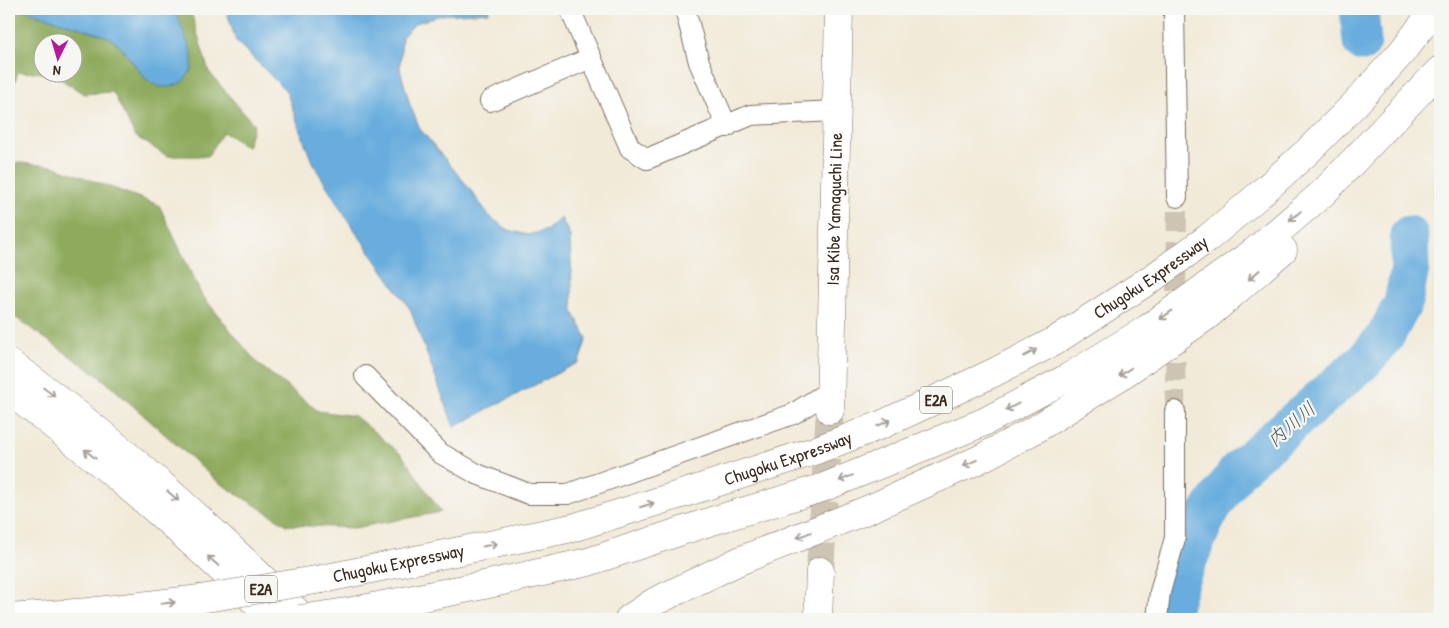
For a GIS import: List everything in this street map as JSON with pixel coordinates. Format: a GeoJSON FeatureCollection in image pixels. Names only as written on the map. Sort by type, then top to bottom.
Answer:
{"type":"FeatureCollection","features":[{"type":"Feature","properties":{"kind":"main road","name":"Isa Kibe Yamaguchi Line"},"geometry":{"type":"LineString","coordinates":[[830,400],[839,9]]}},
{"type":"Feature","properties":{"kind":"main road","name":"Chugoku Expressway"},"geometry":{"type":"LineString","coordinates":[[11,617],[89,612],[200,599],[322,580],[572,528],[691,492],[881,425],[994,373],[1053,342],[1154,277],[1208,238],[1307,152],[1401,53],[1435,9]]}},
{"type":"Feature","properties":{"kind":"main road","name":"Chugoku Expressway"},"geometry":{"type":"LineString","coordinates":[[300,619],[353,611],[588,562],[712,521],[822,488],[984,422],[1068,377],[1147,329],[1255,251],[1324,192],[1440,71]]}},
{"type":"Feature","properties":{"kind":"main road"},"geometry":{"type":"LineString","coordinates":[[628,619],[654,602],[739,561],[867,510],[978,460],[1036,429],[1119,377],[1207,316],[1324,215],[1440,71]]}},
{"type":"Feature","properties":{"kind":"main road"},"geometry":{"type":"LineString","coordinates":[[9,364],[90,424],[236,552],[304,619]]}},
{"type":"Feature","properties":{"kind":"main road"},"geometry":{"type":"LineString","coordinates":[[9,391],[124,482],[224,570],[273,619]]}},
{"type":"Feature","properties":{"kind":"main road"},"geometry":{"type":"LineString","coordinates":[[818,619],[820,571]]}},
{"type":"Feature","properties":{"kind":"street"},"geometry":{"type":"LineString","coordinates":[[570,9],[630,148],[647,158],[727,127],[751,115],[836,111]]}},
{"type":"Feature","properties":{"kind":"street"},"geometry":{"type":"LineString","coordinates":[[685,9],[699,62],[727,127]]}},
{"type":"Feature","properties":{"kind":"street"},"geometry":{"type":"LineString","coordinates":[[1174,9],[1177,197]]}},
{"type":"Feature","properties":{"kind":"street"},"geometry":{"type":"LineString","coordinates":[[490,101],[591,58]]}},
{"type":"Feature","properties":{"kind":"street"},"geometry":{"type":"LineString","coordinates":[[365,376],[440,453],[477,474],[529,494],[568,494],[830,400]]}},
{"type":"Feature","properties":{"kind":"street"},"geometry":{"type":"LineString","coordinates":[[1157,619],[1160,592],[1175,538],[1175,411]]}},
{"type":"Feature","properties":{"kind":"green space"},"geometry":{"type":"Polygon","coordinates":[[[9,9],[190,9],[209,72],[254,125],[247,147],[223,132],[208,156],[167,156],[135,136],[113,92],[84,94],[65,82],[82,82],[82,32],[32,32],[32,72],[18,72],[9,100],[9,9]]]}},
{"type":"Feature","properties":{"kind":"green space"},"geometry":{"type":"Polygon","coordinates":[[[1440,156],[1440,221],[1434,218],[1435,163],[1440,156]]]}},
{"type":"Feature","properties":{"kind":"green space"},"geometry":{"type":"Polygon","coordinates":[[[9,162],[53,166],[159,205],[201,294],[257,363],[318,411],[355,416],[402,455],[441,512],[354,528],[287,525],[218,482],[103,379],[9,313],[9,162]]]}},
{"type":"Feature","properties":{"kind":"water"},"geometry":{"type":"Polygon","coordinates":[[[21,9],[175,9],[192,54],[192,69],[183,82],[170,87],[158,87],[145,78],[121,47],[109,37],[21,9]]]}},
{"type":"Feature","properties":{"kind":"water"},"geometry":{"type":"Polygon","coordinates":[[[226,9],[489,9],[489,12],[441,15],[416,23],[402,37],[400,69],[410,105],[420,129],[466,184],[491,218],[509,230],[528,235],[547,230],[561,218],[570,236],[573,312],[587,338],[579,362],[454,427],[410,309],[347,219],[312,162],[286,91],[236,41],[226,9]]]}},
{"type":"Feature","properties":{"kind":"waterway","name":"内川川"},"geometry":{"type":"LineString","coordinates":[[1359,9],[1362,42]]}},
{"type":"Feature","properties":{"kind":"waterway","name":"内川川"},"geometry":{"type":"LineString","coordinates":[[1169,619],[1180,578],[1208,513],[1239,469],[1364,361],[1385,337],[1403,303],[1410,268],[1409,235]]}},
{"type":"Feature","properties":{"kind":"tunnel"},"geometry":{"type":"LineString","coordinates":[[1175,411],[1177,197]]}},
{"type":"Feature","properties":{"kind":"tunnel"},"geometry":{"type":"LineString","coordinates":[[820,571],[830,410]]}}]}
